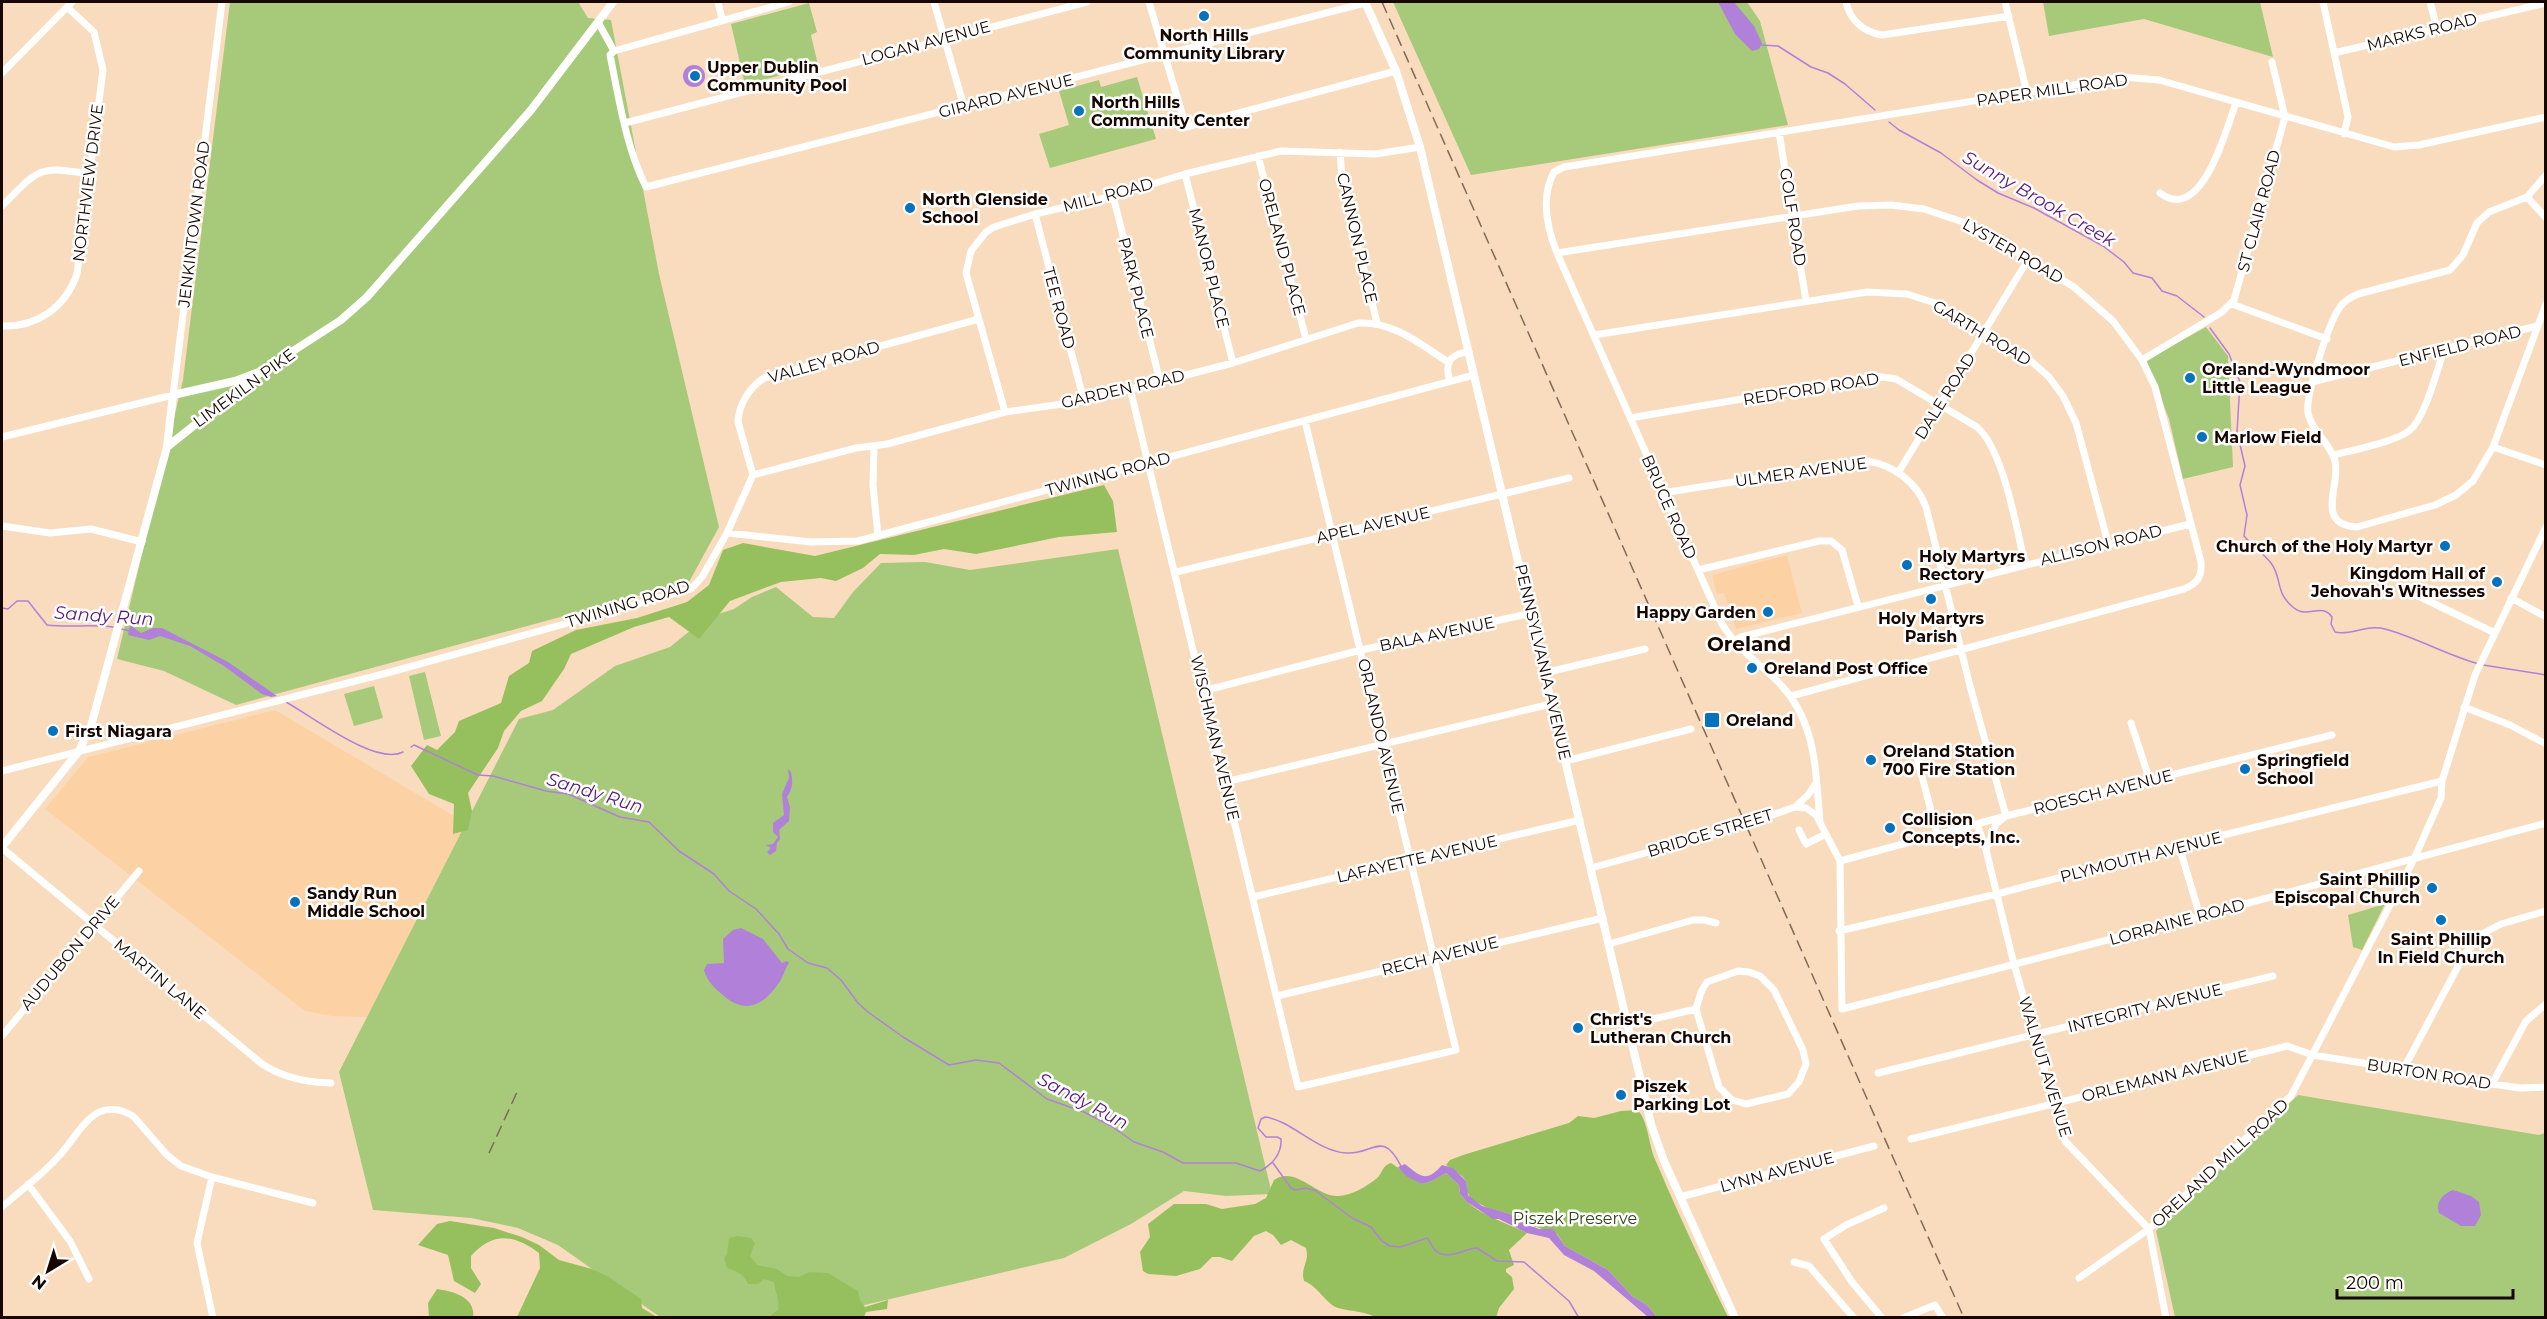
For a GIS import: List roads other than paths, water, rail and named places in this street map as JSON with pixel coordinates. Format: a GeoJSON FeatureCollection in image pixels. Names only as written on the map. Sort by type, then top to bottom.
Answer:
{"type":"FeatureCollection","features":[{"type":"Feature","properties":{"kind":"main road","name":"LIMEKILN PIKE"},"geometry":{"type":"LineString","coordinates":[[167,447],[265,369],[341,320],[367,297],[531,110],[613,2]]}},
{"type":"Feature","properties":{"kind":"main road","name":"PENNSYLVANIA AVENUE"},"geometry":{"type":"LineString","coordinates":[[1365,2],[1396,71],[1420,147],[1654,1133],[1680,1197],[1735,1317]]}},
{"type":"Feature","properties":{"kind":"main road"},"geometry":{"type":"LineString","coordinates":[[173,395],[235,381],[265,369]]}},
{"type":"Feature","properties":{"kind":"main road","name":"JENKINTOWN ROAD"},"geometry":{"type":"LineString","coordinates":[[167,447],[173,395]]}},
{"type":"Feature","properties":{"kind":"main road"},"geometry":{"type":"LineString","coordinates":[[2,848],[79,751],[91,726],[167,447]]}},
{"type":"Feature","properties":{"kind":"street","name":"JENKINTOWN ROAD"},"geometry":{"type":"LineString","coordinates":[[173,395],[222,2]]}},
{"type":"Feature","properties":{"kind":"street"},"geometry":{"type":"LineString","coordinates":[[718,2],[722,19]]}},
{"type":"Feature","properties":{"kind":"street"},"geometry":{"type":"LineString","coordinates":[[625,123],[610,55],[614,51],[789,2]]}},
{"type":"Feature","properties":{"kind":"street"},"geometry":{"type":"LineString","coordinates":[[934,2],[964,107]]}},
{"type":"Feature","properties":{"kind":"street","name":"LOGAN AVENUE"},"geometry":{"type":"LineString","coordinates":[[625,123],[1087,2]]}},
{"type":"Feature","properties":{"kind":"street"},"geometry":{"type":"LineString","coordinates":[[1149,2],[1186,127],[1396,71]]}},
{"type":"Feature","properties":{"kind":"street","name":"GIRARD AVENUE"},"geometry":{"type":"LineString","coordinates":[[625,123],[646,188],[1164,56],[1365,2]]}},
{"type":"Feature","properties":{"kind":"street"},"geometry":{"type":"LineString","coordinates":[[1846,2],[1857,24],[1882,35],[2008,16]]}},
{"type":"Feature","properties":{"kind":"street"},"geometry":{"type":"LineString","coordinates":[[2005,2],[2027,93]]}},
{"type":"Feature","properties":{"kind":"street"},"geometry":{"type":"LineString","coordinates":[[2323,2],[2348,117],[2344,134]]}},
{"type":"Feature","properties":{"kind":"street"},"geometry":{"type":"LineString","coordinates":[[2430,2],[2437,27]]}},
{"type":"Feature","properties":{"kind":"street","name":"MARKS ROAD"},"geometry":{"type":"LineString","coordinates":[[2334,53],[2546,3]]}},
{"type":"Feature","properties":{"kind":"street"},"geometry":{"type":"LineString","coordinates":[[2,73],[69,4]]}},
{"type":"Feature","properties":{"kind":"street","name":"NORTHVIEW DRIVE"},"geometry":{"type":"LineString","coordinates":[[2,326],[25,324],[46,316],[68,293],[77,274],[103,70],[94,32],[69,4]]}},
{"type":"Feature","properties":{"kind":"street"},"geometry":{"type":"LineString","coordinates":[[598,22],[614,51]]}},
{"type":"Feature","properties":{"kind":"street"},"geometry":{"type":"LineString","coordinates":[[2272,62],[2285,117]]}},
{"type":"Feature","properties":{"kind":"street","name":"PAPER MILL ROAD"},"geometry":{"type":"LineString","coordinates":[[1553,174],[1563,167],[2123,77],[2159,80],[2386,146],[2411,146],[2546,117]]}},
{"type":"Feature","properties":{"kind":"street"},"geometry":{"type":"LineString","coordinates":[[2160,193],[2167,198],[2179,199],[2198,189],[2209,171],[2236,103]]}},
{"type":"Feature","properties":{"kind":"street","name":"ST CLAIR ROAD"},"geometry":{"type":"LineString","coordinates":[[2232,304],[2285,117]]}},
{"type":"Feature","properties":{"kind":"street","name":"GOLF ROAD"},"geometry":{"type":"LineString","coordinates":[[1779,132],[1806,301]]}},
{"type":"Feature","properties":{"kind":"street","name":"MILL ROAD"},"geometry":{"type":"LineString","coordinates":[[1005,412],[966,273],[971,250],[980,238],[994,227],[1035,214],[1113,196],[1185,174],[1281,151],[1375,154],[1420,147]]}},
{"type":"Feature","properties":{"kind":"street","name":"CANNON PLACE"},"geometry":{"type":"LineString","coordinates":[[1340,152],[1342,178],[1377,323]]}},
{"type":"Feature","properties":{"kind":"street","name":"ORELAND PLACE"},"geometry":{"type":"LineString","coordinates":[[1258,156],[1306,339]]}},
{"type":"Feature","properties":{"kind":"street"},"geometry":{"type":"LineString","coordinates":[[2,206],[38,173],[58,168],[89,174]]}},
{"type":"Feature","properties":{"kind":"street","name":"MANOR PLACE"},"geometry":{"type":"LineString","coordinates":[[1185,174],[1233,363]]}},
{"type":"Feature","properties":{"kind":"street","name":"BRUCE ROAD"},"geometry":{"type":"LineString","coordinates":[[1553,174],[1547,193],[1546,217],[1557,254],[1722,624],[1734,641],[1776,679],[1791,696],[1813,743],[1820,821]]}},
{"type":"Feature","properties":{"kind":"street"},"geometry":{"type":"LineString","coordinates":[[2546,175],[2527,197],[2486,214],[2471,232],[2462,258],[2450,270],[2350,298],[2338,310],[2307,402],[2309,417],[2316,432],[2334,455],[2337,474],[2330,506],[2336,518],[2343,524],[2356,527],[2447,500],[2474,481],[2493,447],[2546,304]]}},
{"type":"Feature","properties":{"kind":"street","name":"PARK PLACE"},"geometry":{"type":"LineString","coordinates":[[1113,196],[1160,381]]}},
{"type":"Feature","properties":{"kind":"street"},"geometry":{"type":"LineString","coordinates":[[2527,197],[2546,218]]}},
{"type":"Feature","properties":{"kind":"street","name":"LYSTER ROAD"},"geometry":{"type":"LineString","coordinates":[[1557,254],[1874,205],[1924,209],[1972,225],[2029,258],[2093,301],[2113,321],[2142,360],[2155,387],[2200,562],[2200,579],[2184,589],[1962,648]]}},
{"type":"Feature","properties":{"kind":"street","name":"TEE ROAD"},"geometry":{"type":"LineString","coordinates":[[1035,214],[1084,401]]}},
{"type":"Feature","properties":{"kind":"street","name":"DALE ROAD"},"geometry":{"type":"LineString","coordinates":[[1898,473],[2029,258]]}},
{"type":"Feature","properties":{"kind":"street","name":"GARTH ROAD"},"geometry":{"type":"LineString","coordinates":[[1594,335],[1867,292],[1907,294],[1938,304],[2031,361],[2049,377],[2063,396],[2076,423],[2108,543]]}},
{"type":"Feature","properties":{"kind":"street"},"geometry":{"type":"LineString","coordinates":[[2142,360],[2232,304],[2327,339]]}},
{"type":"Feature","properties":{"kind":"street","name":"VALLEY ROAD"},"geometry":{"type":"LineString","coordinates":[[753,475],[738,422],[744,400],[758,382],[764,378],[979,320]]}},
{"type":"Feature","properties":{"kind":"street","name":"GARDEN ROAD"},"geometry":{"type":"LineString","coordinates":[[753,475],[1005,412],[1084,401],[1233,363],[1358,322],[1377,323],[1395,329],[1448,362]]}},
{"type":"Feature","properties":{"kind":"street","name":"ENFIELD ROAD"},"geometry":{"type":"LineString","coordinates":[[2312,382],[2537,326]]}},
{"type":"Feature","properties":{"kind":"street"},"geometry":{"type":"LineString","coordinates":[[1450,381],[1446,368],[1448,362],[1456,354],[1469,351]]}},
{"type":"Feature","properties":{"kind":"street"},"geometry":{"type":"LineString","coordinates":[[2334,455],[2400,436],[2411,429],[2420,417],[2444,351]]}},
{"type":"Feature","properties":{"kind":"street","name":"TWINING ROAD"},"geometry":{"type":"LineString","coordinates":[[2,771],[387,673],[691,589],[702,577],[727,533],[839,543],[878,536],[1474,375]]}},
{"type":"Feature","properties":{"kind":"street","name":"REDFORD ROAD"},"geometry":{"type":"LineString","coordinates":[[1630,418],[1874,377],[1889,377],[1902,382],[1977,427],[1991,443],[1999,464],[2025,564]]}},
{"type":"Feature","properties":{"kind":"street","name":"WISCHMAN AVENUE"},"geometry":{"type":"LineString","coordinates":[[1130,388],[1298,1087]]}},
{"type":"Feature","properties":{"kind":"street"},"geometry":{"type":"LineString","coordinates":[[2,437],[173,395]]}},
{"type":"Feature","properties":{"kind":"street","name":"ORLANDO AVENUE"},"geometry":{"type":"LineString","coordinates":[[1298,1087],[1456,1050],[1305,421]]}},
{"type":"Feature","properties":{"kind":"street"},"geometry":{"type":"LineString","coordinates":[[874,446],[873,485],[878,536]]}},
{"type":"Feature","properties":{"kind":"street"},"geometry":{"type":"LineString","coordinates":[[2493,447],[2546,465]]}},
{"type":"Feature","properties":{"kind":"street","name":"ULMER AVENUE"},"geometry":{"type":"LineString","coordinates":[[1662,493],[1858,461],[1876,462],[1898,473],[1915,487],[1924,501],[2006,816]]}},
{"type":"Feature","properties":{"kind":"street"},"geometry":{"type":"LineString","coordinates":[[727,533],[753,475]]}},
{"type":"Feature","properties":{"kind":"street","name":"APEL AVENUE"},"geometry":{"type":"LineString","coordinates":[[1176,572],[1569,478]]}},
{"type":"Feature","properties":{"kind":"street","name":"ALLISON ROAD"},"geometry":{"type":"LineString","coordinates":[[1734,641],[1741,637],[1858,606],[2190,524]]}},
{"type":"Feature","properties":{"kind":"street"},"geometry":{"type":"LineString","coordinates":[[2,526],[50,532],[91,529],[142,542]]}},
{"type":"Feature","properties":{"kind":"street","name":"ORELAND MILL ROAD"},"geometry":{"type":"LineString","coordinates":[[2079,1278],[2149,1229],[2291,1096],[2414,859],[2441,798],[2442,781],[2464,707],[2481,664],[2546,527]]}},
{"type":"Feature","properties":{"kind":"street"},"geometry":{"type":"LineString","coordinates":[[1698,570],[1820,541],[1831,541],[1842,550],[1858,606]]}},
{"type":"Feature","properties":{"kind":"street"},"geometry":{"type":"LineString","coordinates":[[2412,593],[2495,633]]}},
{"type":"Feature","properties":{"kind":"street"},"geometry":{"type":"LineString","coordinates":[[2511,598],[2546,617]]}},
{"type":"Feature","properties":{"kind":"street","name":"BALA AVENUE"},"geometry":{"type":"LineString","coordinates":[[1203,691],[1361,650],[1532,613]]}},
{"type":"Feature","properties":{"kind":"street"},"geometry":{"type":"LineString","coordinates":[[1791,696],[1962,648]]}},
{"type":"Feature","properties":{"kind":"street"},"geometry":{"type":"LineString","coordinates":[[1544,673],[1645,649]]}},
{"type":"Feature","properties":{"kind":"street"},"geometry":{"type":"LineString","coordinates":[[1225,782],[1551,704]]}},
{"type":"Feature","properties":{"kind":"street"},"geometry":{"type":"LineString","coordinates":[[2464,707],[2510,725],[2546,744]]}},
{"type":"Feature","properties":{"kind":"street"},"geometry":{"type":"LineString","coordinates":[[2131,723],[2150,781]]}},
{"type":"Feature","properties":{"kind":"street"},"geometry":{"type":"LineString","coordinates":[[1566,761],[1691,729]]}},
{"type":"Feature","properties":{"kind":"street","name":"ROESCH AVENUE"},"geometry":{"type":"LineString","coordinates":[[1840,861],[2006,816],[2332,735]]}},
{"type":"Feature","properties":{"kind":"street"},"geometry":{"type":"LineString","coordinates":[[1917,757],[1937,834]]}},
{"type":"Feature","properties":{"kind":"street","name":"BRIDGE STREET"},"geometry":{"type":"LineString","coordinates":[[1591,867],[1732,829],[1795,807],[1808,795],[1817,780]]}},
{"type":"Feature","properties":{"kind":"street","name":"PLYMOUTH AVENUE"},"geometry":{"type":"LineString","coordinates":[[1839,931],[1997,894],[2442,781]]}},
{"type":"Feature","properties":{"kind":"street"},"geometry":{"type":"LineString","coordinates":[[1795,807],[1809,810],[1820,821],[1840,861],[1839,931]]}},
{"type":"Feature","properties":{"kind":"street"},"geometry":{"type":"LineString","coordinates":[[1986,849],[1996,825],[2006,816]]}},
{"type":"Feature","properties":{"kind":"street","name":"LAFAYETTE AVENUE"},"geometry":{"type":"LineString","coordinates":[[1253,897],[1580,820]]}},
{"type":"Feature","properties":{"kind":"street","name":"LORRAINE ROAD"},"geometry":{"type":"LineString","coordinates":[[1839,931],[1842,1009],[2546,823]]}},
{"type":"Feature","properties":{"kind":"street","name":"WALNUT AVENUE"},"geometry":{"type":"LineString","coordinates":[[1977,824],[1986,849],[2014,964],[2065,1141],[2149,1229]]}},
{"type":"Feature","properties":{"kind":"street"},"geometry":{"type":"LineString","coordinates":[[1799,831],[1806,844],[1826,834]]}},
{"type":"Feature","properties":{"kind":"street"},"geometry":{"type":"LineString","coordinates":[[2179,846],[2200,916]]}},
{"type":"Feature","properties":{"kind":"street","name":"MARTIN LANE"},"geometry":{"type":"LineString","coordinates":[[2,848],[262,1064],[279,1074],[298,1080],[331,1083]]}},
{"type":"Feature","properties":{"kind":"street","name":"AUDUBON DRIVE"},"geometry":{"type":"LineString","coordinates":[[2,1036],[139,871]]}},
{"type":"Feature","properties":{"kind":"street"},"geometry":{"type":"LineString","coordinates":[[2403,1070],[2464,955],[2482,934],[2501,924],[2546,911]]}},
{"type":"Feature","properties":{"kind":"street","name":"RECH AVENUE"},"geometry":{"type":"LineString","coordinates":[[1277,996],[1432,957],[1603,918]]}},
{"type":"Feature","properties":{"kind":"street"},"geometry":{"type":"LineString","coordinates":[[1609,944],[1693,920],[1716,923]]}},
{"type":"Feature","properties":{"kind":"street"},"geometry":{"type":"LineString","coordinates":[[1738,971],[1760,976],[1774,990],[1803,1050],[1806,1064],[1799,1082],[1784,1096],[1746,1104],[1732,1100],[1723,1092],[1716,1079],[1696,1009],[1701,992],[1713,979],[1738,971]]}},
{"type":"Feature","properties":{"kind":"street","name":"INTEGRITY AVENUE"},"geometry":{"type":"LineString","coordinates":[[1878,1073],[2273,976]]}},
{"type":"Feature","properties":{"kind":"street"},"geometry":{"type":"LineString","coordinates":[[2492,1084],[2526,1021],[2546,1004]]}},
{"type":"Feature","properties":{"kind":"street"},"geometry":{"type":"LineString","coordinates":[[1628,1025],[1696,1009]]}},
{"type":"Feature","properties":{"kind":"street","name":"ORLEMANN AVENUE"},"geometry":{"type":"LineString","coordinates":[[1911,1138],[2287,1046],[2313,1054]]}},
{"type":"Feature","properties":{"kind":"street","name":"BURTON ROAD"},"geometry":{"type":"LineString","coordinates":[[2313,1054],[2492,1084],[2520,1088],[2546,1088]]}},
{"type":"Feature","properties":{"kind":"street"},"geometry":{"type":"LineString","coordinates":[[2,1207],[57,1159],[88,1121],[100,1112],[114,1109],[128,1112],[134,1117],[181,1166],[212,1177],[313,1203]]}},
{"type":"Feature","properties":{"kind":"street","name":"LYNN AVENUE"},"geometry":{"type":"LineString","coordinates":[[1680,1197],[1874,1146]]}},
{"type":"Feature","properties":{"kind":"street"},"geometry":{"type":"LineString","coordinates":[[212,1177],[197,1243],[213,1317]]}},
{"type":"Feature","properties":{"kind":"street"},"geometry":{"type":"LineString","coordinates":[[28,1184],[70,1241],[89,1279]]}},
{"type":"Feature","properties":{"kind":"street"},"geometry":{"type":"LineString","coordinates":[[1881,1317],[1852,1282],[1824,1239],[1846,1225],[1884,1209]]}},
{"type":"Feature","properties":{"kind":"street"},"geometry":{"type":"LineString","coordinates":[[2149,1229],[2166,1317]]}},
{"type":"Feature","properties":{"kind":"street"},"geometry":{"type":"LineString","coordinates":[[1794,1262],[1809,1266],[1854,1317]]}},
{"type":"Feature","properties":{"kind":"street"},"geometry":{"type":"LineString","coordinates":[[1903,1317],[1935,1305],[1943,1317]]}},
{"type":"Feature","properties":{"kind":"waterway","name":"Sunny Brook Creek"},"geometry":{"type":"LineString","coordinates":[[1761,45],[1778,46],[1811,67],[1828,73],[1845,84],[1875,110]]}},
{"type":"Feature","properties":{"kind":"waterway","name":"Sunny Brook Creek"},"geometry":{"type":"LineString","coordinates":[[1889,122],[1941,153],[1998,193],[2034,208],[2103,246],[2124,262],[2133,273],[2152,278],[2162,291],[2177,296],[2204,317]]}},
{"type":"Feature","properties":{"kind":"waterway","name":"Sunny Brook Creek"},"geometry":{"type":"LineString","coordinates":[[2210,328],[2229,354],[2240,382],[2237,432],[2245,466],[2240,485],[2247,515],[2244,536],[2271,563],[2281,591],[2288,602],[2299,611],[2319,610],[2328,613],[2332,617],[2331,624],[2335,632],[2385,629],[2479,664]]}},
{"type":"Feature","properties":{"kind":"waterway","name":"Sandy Run"},"geometry":{"type":"LineString","coordinates":[[2,608],[8,609],[17,601],[28,601],[47,625],[113,627]]}},
{"type":"Feature","properties":{"kind":"waterway","name":"Sandy Run"},"geometry":{"type":"LineString","coordinates":[[121,629],[131,631]]}},
{"type":"Feature","properties":{"kind":"waterway","name":"Sunny Brook Creek"},"geometry":{"type":"LineString","coordinates":[[2483,665],[2546,675]]}},
{"type":"Feature","properties":{"kind":"waterway","name":"Sandy Run"},"geometry":{"type":"LineString","coordinates":[[286,702],[361,746],[377,752],[391,754],[403,752]]}},
{"type":"Feature","properties":{"kind":"waterway","name":"Sandy Run"},"geometry":{"type":"LineString","coordinates":[[411,747],[414,745],[478,775],[493,776],[546,791],[568,794],[620,817],[649,822],[679,851],[714,874],[729,891],[756,909],[779,934],[788,949],[808,963],[827,968],[841,980],[858,1003],[868,1012],[949,1065],[976,1060],[999,1063],[1047,1099],[1084,1112],[1111,1126],[1134,1142],[1163,1152],[1183,1163],[1236,1163],[1260,1171],[1275,1158],[1281,1144],[1281,1139],[1266,1137],[1258,1128],[1261,1119],[1265,1117],[1275,1119],[1314,1142],[1335,1151],[1356,1153],[1383,1146],[1394,1155],[1401,1166]]}},
{"type":"Feature","properties":{"kind":"waterway"},"geometry":{"type":"LineString","coordinates":[[1273,1163],[1291,1188],[1316,1191],[1352,1218],[1371,1227],[1382,1241],[1390,1246],[1400,1247],[1427,1238],[1435,1250],[1445,1255],[1477,1248],[1497,1261],[1524,1262],[1569,1301],[1579,1318]]}},
{"type":"Feature","properties":{"kind":"railway"},"geometry":{"type":"LineString","coordinates":[[1382,2],[1964,1318]]}},
{"type":"Feature","properties":{"kind":"railway"},"geometry":{"type":"LineString","coordinates":[[489,1153],[518,1090]]}},
{"type":"Feature","properties":{"kind":"place","name":"North Hills Community Library"},"geometry":{"type":"Point","coordinates":[1204,16]}},
{"type":"Feature","properties":{"kind":"place","name":"Upper Dublin Community Pool"},"geometry":{"type":"Point","coordinates":[695,76]}},
{"type":"Feature","properties":{"kind":"place","name":"North Hills Community Center"},"geometry":{"type":"Point","coordinates":[1079,111]}},
{"type":"Feature","properties":{"kind":"place","name":"North Glenside School"},"geometry":{"type":"Point","coordinates":[910,208]}},
{"type":"Feature","properties":{"kind":"place","name":"Oreland-Wyndmoor Little League"},"geometry":{"type":"Point","coordinates":[2190,378]}},
{"type":"Feature","properties":{"kind":"place","name":"Marlow Field"},"geometry":{"type":"Point","coordinates":[2202,437]}},
{"type":"Feature","properties":{"kind":"place","name":"Church of the Holy Martyr"},"geometry":{"type":"Point","coordinates":[2445,546]}},
{"type":"Feature","properties":{"kind":"place","name":"Holy Martyrs Rectory"},"geometry":{"type":"Point","coordinates":[1907,565]}},
{"type":"Feature","properties":{"kind":"place","name":"Kingdom Hall of Jehovah's Witnesses"},"geometry":{"type":"Point","coordinates":[2497,582]}},
{"type":"Feature","properties":{"kind":"place","name":"Holy Martyrs Parish"},"geometry":{"type":"Point","coordinates":[1931,599]}},
{"type":"Feature","properties":{"kind":"place","name":"Happy Garden"},"geometry":{"type":"Point","coordinates":[1768,612]}},
{"type":"Feature","properties":{"kind":"place","name":"Oreland Post Office"},"geometry":{"type":"Point","coordinates":[1752,668]}},
{"type":"Feature","properties":{"kind":"place","name":"Oreland"},"geometry":{"type":"Point","coordinates":[1712,720]}},
{"type":"Feature","properties":{"kind":"place","name":"First Niagara"},"geometry":{"type":"Point","coordinates":[53,731]}},
{"type":"Feature","properties":{"kind":"place","name":"Oreland Station 700 Fire Station"},"geometry":{"type":"Point","coordinates":[1871,760]}},
{"type":"Feature","properties":{"kind":"place","name":"Springfield School"},"geometry":{"type":"Point","coordinates":[2245,769]}},
{"type":"Feature","properties":{"kind":"place","name":"Collision Concepts, Inc."},"geometry":{"type":"Point","coordinates":[1890,828]}},
{"type":"Feature","properties":{"kind":"place","name":"Saint Phillip Episcopal Church"},"geometry":{"type":"Point","coordinates":[2432,888]}},
{"type":"Feature","properties":{"kind":"place","name":"Sandy Run Middle School"},"geometry":{"type":"Point","coordinates":[295,902]}},
{"type":"Feature","properties":{"kind":"place","name":"Saint Phillip In Field Church"},"geometry":{"type":"Point","coordinates":[2441,920]}},
{"type":"Feature","properties":{"kind":"place","name":"Christ's Lutheran Church"},"geometry":{"type":"Point","coordinates":[1578,1028]}},
{"type":"Feature","properties":{"kind":"place","name":"Piszek Parking Lot"},"geometry":{"type":"Point","coordinates":[1621,1095]}},
{"type":"Feature","properties":{"kind":"district","name":"Oreland"},"geometry":{"type":"Point","coordinates":[1749,644]}},
{"type":"Feature","properties":{"kind":"park label","name":"Piszek Preserve"},"geometry":{"type":"Point","coordinates":[1575,1218]}}]}
